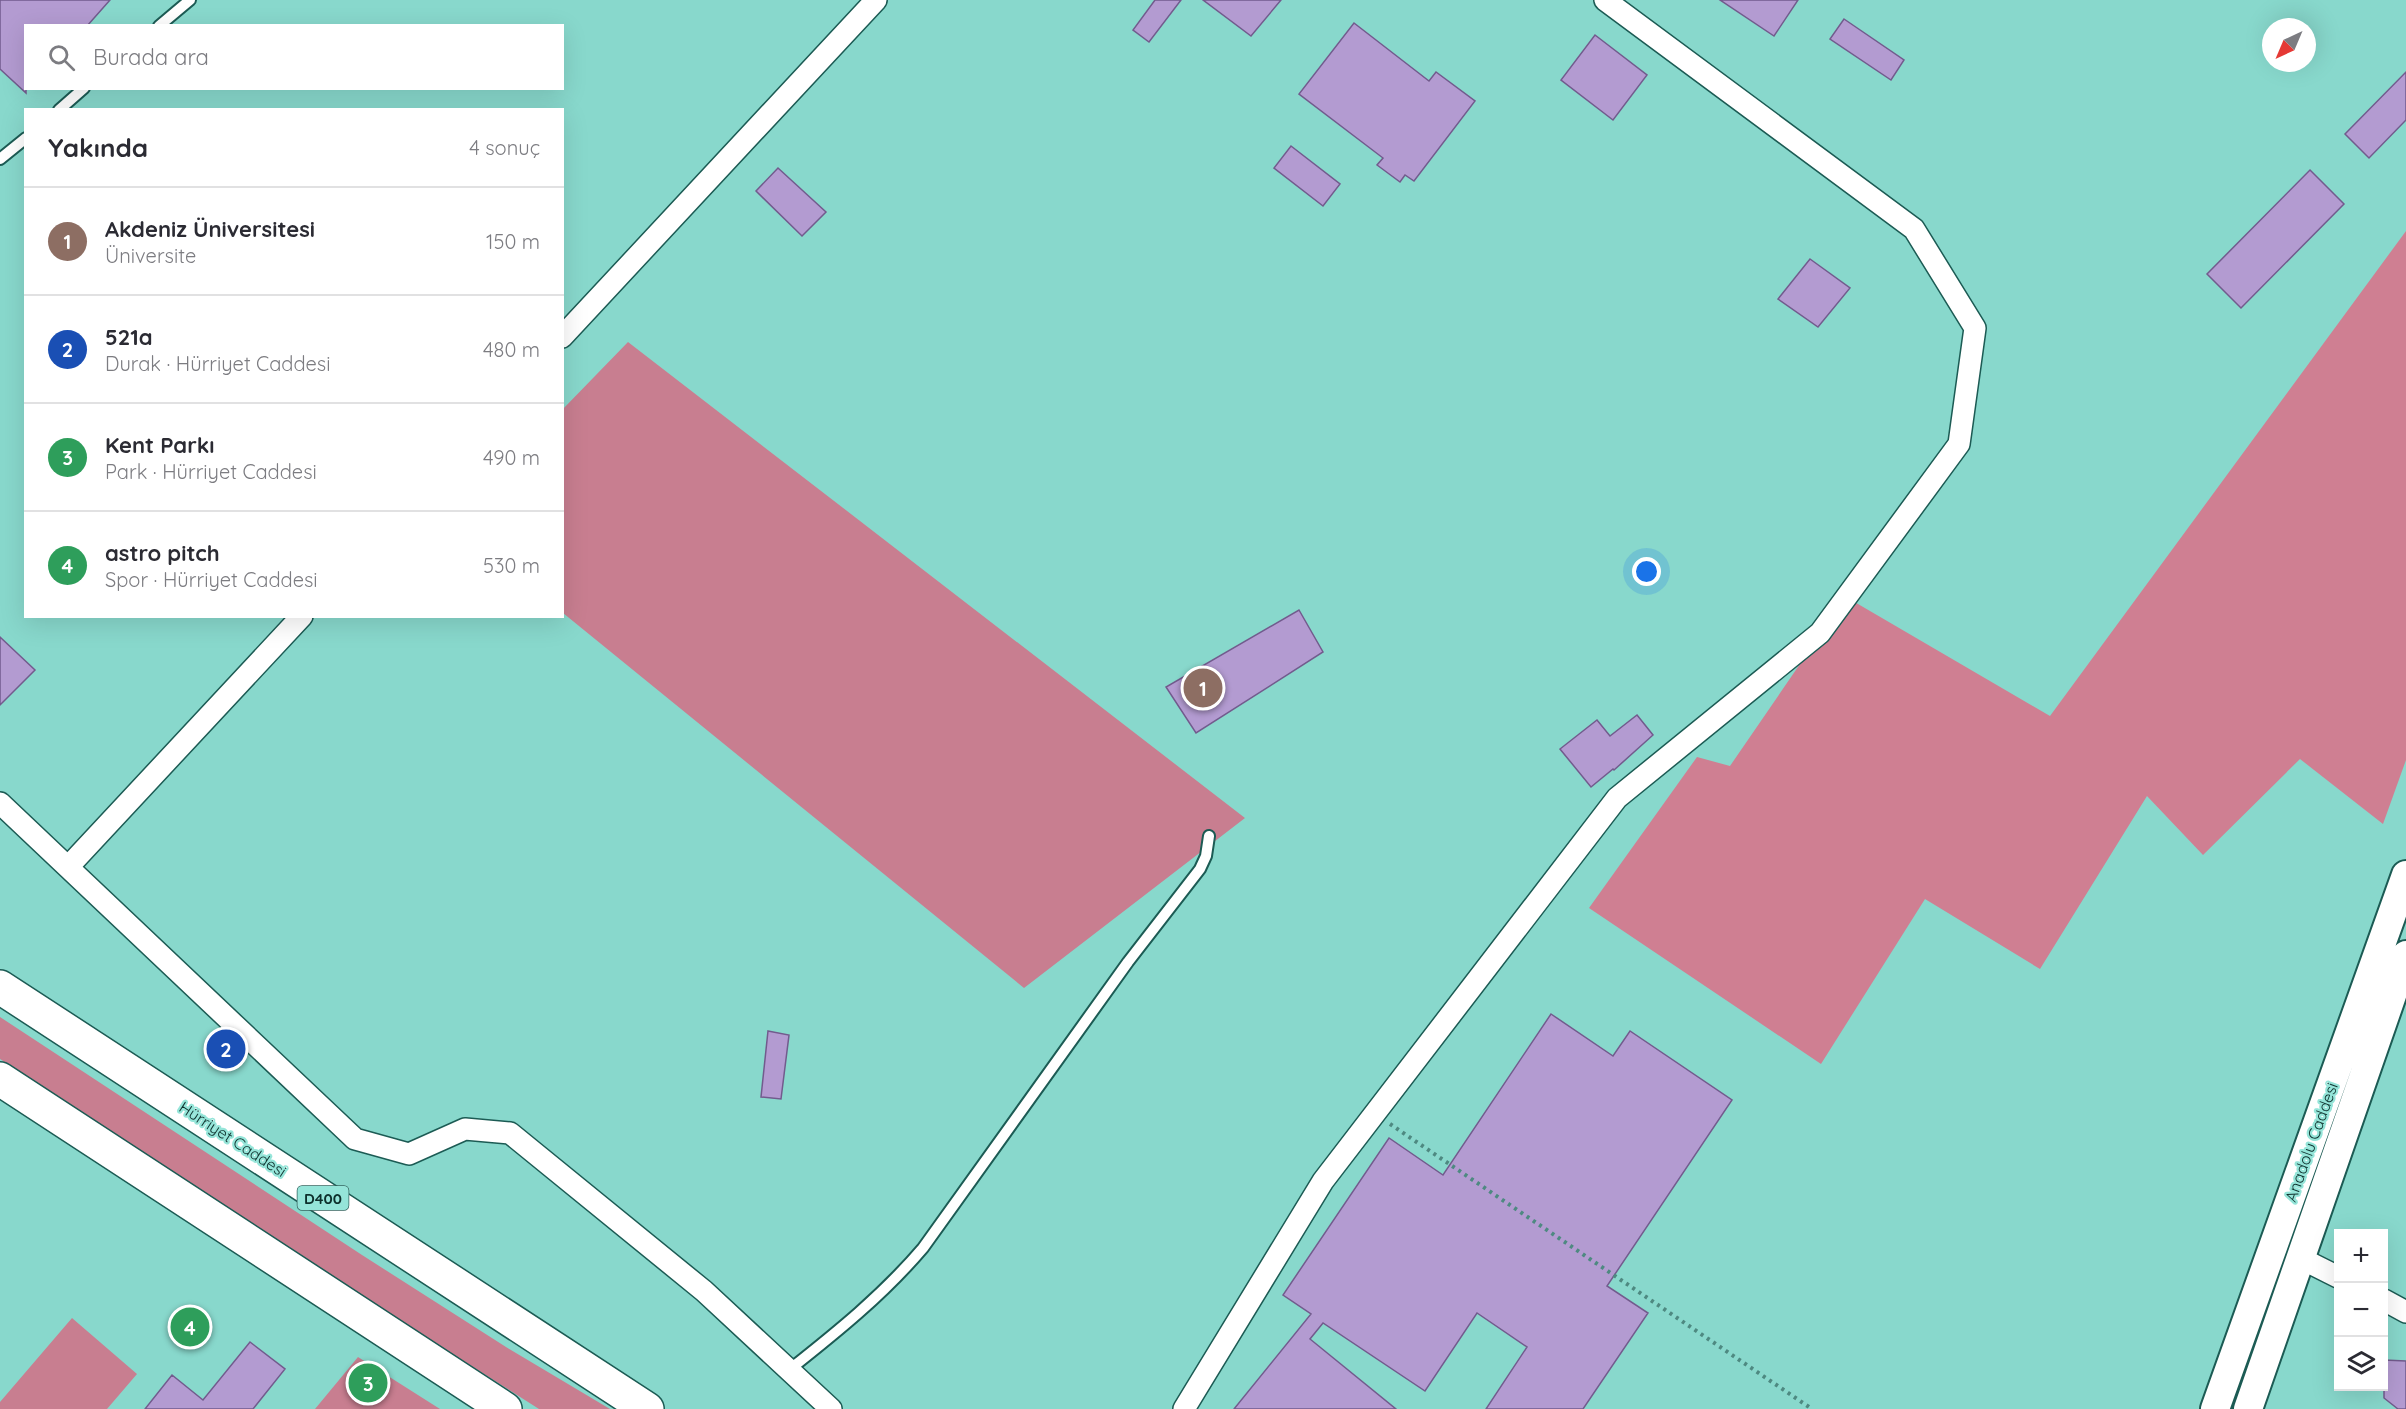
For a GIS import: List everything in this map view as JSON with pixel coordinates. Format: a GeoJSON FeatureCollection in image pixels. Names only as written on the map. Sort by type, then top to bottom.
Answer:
{"type":"FeatureCollection","features":[{"type":"Feature","properties":{"kind":"highway","name":"Hürriyet Caddesi"},"geometry":{"type":"LineString","coordinates":[[0,987],[647,1409]]}},
{"type":"Feature","properties":{"kind":"highway"},"geometry":{"type":"LineString","coordinates":[[0,1079],[505,1409]]}},
{"type":"Feature","properties":{"kind":"main road","name":"Anadolu Caddesi"},"geometry":{"type":"LineString","coordinates":[[2216,1409],[2406,875]]}},
{"type":"Feature","properties":{"kind":"main road","name":"Anadolu Caddesi"},"geometry":{"type":"LineString","coordinates":[[2248,1409],[2300,1258],[2397,1003],[2406,955]]}},
{"type":"Feature","properties":{"kind":"street"},"geometry":{"type":"LineString","coordinates":[[564,334],[876,0]]}},
{"type":"Feature","properties":{"kind":"street"},"geometry":{"type":"LineString","coordinates":[[1184,1409],[1323,1182],[1617,798],[1820,633],[1959,444],[1975,328],[1914,229],[1605,0]]}},
{"type":"Feature","properties":{"kind":"street"},"geometry":{"type":"LineString","coordinates":[[68,867],[300,618]]}},
{"type":"Feature","properties":{"kind":"street"},"geometry":{"type":"LineString","coordinates":[[0,803],[355,1139],[409,1154],[465,1129],[510,1133],[704,1291],[831,1409]]}},
{"type":"Feature","properties":{"kind":"street"},"geometry":{"type":"LineString","coordinates":[[2300,1258],[2334,1275]]}},
{"type":"Feature","properties":{"kind":"street"},"geometry":{"type":"LineString","coordinates":[[2388,1302],[2406,1312]]}},
{"type":"Feature","properties":{"kind":"lane"},"geometry":{"type":"LineString","coordinates":[[161,24],[190,0]]}},
{"type":"Feature","properties":{"kind":"lane"},"geometry":{"type":"LineString","coordinates":[[61,108],[82,90]]}},
{"type":"Feature","properties":{"kind":"lane"},"geometry":{"type":"LineString","coordinates":[[0,159],[24,140]]}},
{"type":"Feature","properties":{"kind":"lane"},"geometry":{"type":"LineString","coordinates":[[789,1370],[859,1314],[924,1248],[1128,962],[1200,869],[1206,856],[1209,836]]}},
{"type":"Feature","properties":{"kind":"path"},"geometry":{"type":"LineString","coordinates":[[1375,1114],[1812,1409]]}},
{"type":"Feature","properties":{"kind":"shaded area"},"geometry":{"type":"Polygon","coordinates":[[[2406,231],[2406,760],[2383,824],[2300,759],[2203,855],[2147,796],[2040,969],[1925,899],[1821,1064],[1589,908],[1697,757],[1730,766],[1846,597],[2050,716],[2406,231]]]}},
{"type":"Feature","properties":{"kind":"shaded area"},"geometry":{"type":"Polygon","coordinates":[[[628,342],[1245,818],[1024,988],[564,614],[564,408],[628,342]]]}},
{"type":"Feature","properties":{"kind":"shaded area"},"geometry":{"type":"Polygon","coordinates":[[[0,1017],[362,1255],[506,1347],[610,1409],[539,1409],[394,1317],[0,1059],[0,1017]]]}},
{"type":"Feature","properties":{"kind":"shaded area"},"geometry":{"type":"Polygon","coordinates":[[[72,1318],[137,1374],[107,1409],[0,1409],[0,1402],[72,1318]]]}},
{"type":"Feature","properties":{"kind":"shaded area"},"geometry":{"type":"Polygon","coordinates":[[[358,1357],[440,1409],[315,1409],[358,1357]]]}},
{"type":"Feature","properties":{"kind":"building"},"geometry":{"type":"Polygon","coordinates":[[[0,0],[110,0],[89,24],[24,24],[24,90],[26,93],[0,69],[0,0]]]}},
{"type":"Feature","properties":{"kind":"building"},"geometry":{"type":"Polygon","coordinates":[[[1155,0],[1181,0],[1149,42],[1133,30],[1155,0]]]}},
{"type":"Feature","properties":{"kind":"building"},"geometry":{"type":"Polygon","coordinates":[[[1203,0],[1281,0],[1251,36],[1203,0]]]}},
{"type":"Feature","properties":{"kind":"building"},"geometry":{"type":"Polygon","coordinates":[[[1720,0],[1798,0],[1774,36],[1720,0]]]}},
{"type":"Feature","properties":{"kind":"building"},"geometry":{"type":"Polygon","coordinates":[[[1844,19],[1904,60],[1891,80],[1830,39],[1844,19]]]}},
{"type":"Feature","properties":{"kind":"building"},"geometry":{"type":"Polygon","coordinates":[[[1354,23],[1429,81],[1436,72],[1475,101],[1414,181],[1405,175],[1400,182],[1377,165],[1383,158],[1299,94],[1354,23]]]}},
{"type":"Feature","properties":{"kind":"building"},"geometry":{"type":"Polygon","coordinates":[[[1595,35],[1647,75],[1613,120],[1561,80],[1595,35]]]}},
{"type":"Feature","properties":{"kind":"building"},"geometry":{"type":"Polygon","coordinates":[[[2406,72],[2406,120],[2369,158],[2345,134],[2406,72]]]}},
{"type":"Feature","properties":{"kind":"building"},"geometry":{"type":"Polygon","coordinates":[[[1291,146],[1340,184],[1323,206],[1274,168],[1291,146]]]}},
{"type":"Feature","properties":{"kind":"building"},"geometry":{"type":"Polygon","coordinates":[[[778,168],[826,212],[802,236],[756,191],[778,168]]]}},
{"type":"Feature","properties":{"kind":"building"},"geometry":{"type":"Polygon","coordinates":[[[2310,170],[2344,204],[2241,308],[2207,274],[2310,170]]]}},
{"type":"Feature","properties":{"kind":"building"},"geometry":{"type":"Polygon","coordinates":[[[1810,259],[1850,288],[1818,327],[1778,299],[1810,259]]]}},
{"type":"Feature","properties":{"kind":"building"},"geometry":{"type":"Polygon","coordinates":[[[1299,610],[1323,652],[1196,733],[1166,687],[1299,610]]]}},
{"type":"Feature","properties":{"kind":"building"},"geometry":{"type":"Polygon","coordinates":[[[0,637],[35,670],[0,705],[0,637]]]}},
{"type":"Feature","properties":{"kind":"building"},"geometry":{"type":"Polygon","coordinates":[[[1637,715],[1653,735],[1591,787],[1560,749],[1597,720],[1610,736],[1637,715]]]}},
{"type":"Feature","properties":{"kind":"building"},"geometry":{"type":"Polygon","coordinates":[[[1551,1014],[1613,1056],[1630,1031],[1732,1100],[1607,1286],[1648,1313],[1583,1409],[1486,1409],[1527,1347],[1477,1313],[1425,1391],[1323,1323],[1310,1339],[1396,1409],[1234,1409],[1311,1314],[1283,1295],[1389,1138],[1443,1175],[1551,1014]]]}},
{"type":"Feature","properties":{"kind":"building"},"geometry":{"type":"Polygon","coordinates":[[[768,1031],[789,1035],[781,1099],[761,1097],[768,1031]]]}},
{"type":"Feature","properties":{"kind":"building"},"geometry":{"type":"Polygon","coordinates":[[[250,1342],[285,1369],[253,1409],[145,1409],[172,1375],[203,1400],[250,1342]]]}},
{"type":"Feature","properties":{"kind":"building"},"geometry":{"type":"Polygon","coordinates":[[[2388,1360],[2406,1361],[2406,1409],[2398,1409],[2384,1398],[2384,1391],[2388,1391],[2388,1360]]]}},
{"type":"Feature","properties":{"kind":"place","name":"Akdeniz Üniversitesi"},"geometry":{"type":"Point","coordinates":[1203,688]}},
{"type":"Feature","properties":{"kind":"place","name":"521a"},"geometry":{"type":"Point","coordinates":[226,1049]}},
{"type":"Feature","properties":{"kind":"place","name":"astro pitch"},"geometry":{"type":"Point","coordinates":[190,1327]}},
{"type":"Feature","properties":{"kind":"place","name":"Kent Parkı"},"geometry":{"type":"Point","coordinates":[368,1383]}}]}
